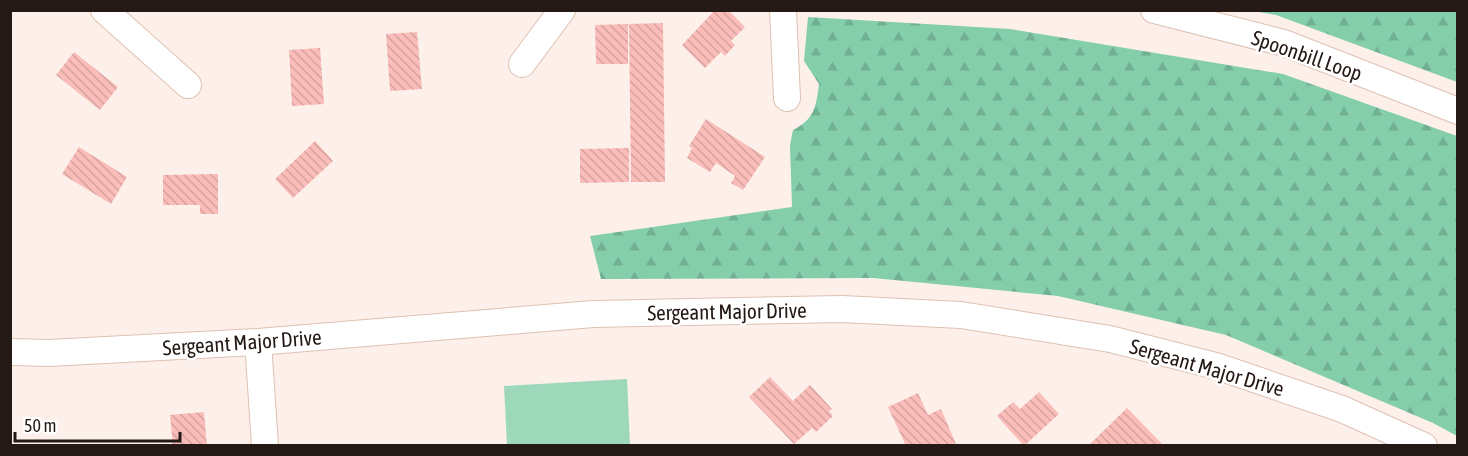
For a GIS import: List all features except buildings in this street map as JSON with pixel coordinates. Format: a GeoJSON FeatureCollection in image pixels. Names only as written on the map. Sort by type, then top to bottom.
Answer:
{"type":"FeatureCollection","features":[{"type":"Feature","properties":{"kind":"street"},"geometry":{"type":"LineString","coordinates":[[104,10],[188,85]]}},
{"type":"Feature","properties":{"kind":"street"},"geometry":{"type":"LineString","coordinates":[[522,64],[562,10]]}},
{"type":"Feature","properties":{"kind":"street"},"geometry":{"type":"LineString","coordinates":[[783,10],[787,98]]}},
{"type":"Feature","properties":{"kind":"street","name":"Spoonbill Loop"},"geometry":{"type":"LineString","coordinates":[[1154,10],[1284,43],[1458,111]]}},
{"type":"Feature","properties":{"kind":"street","name":"Sergeant Major Drive"},"geometry":{"type":"LineString","coordinates":[[10,352],[49,353],[258,342],[593,314],[842,309],[961,315],[1110,339],[1216,366],[1342,409],[1425,446]]}},
{"type":"Feature","properties":{"kind":"street"},"geometry":{"type":"LineString","coordinates":[[258,342],[265,446]]}},
{"type":"Feature","properties":{"kind":"green space"},"geometry":{"type":"Polygon","coordinates":[[[1253,11],[1457,11],[1457,82],[1276,15],[1253,11]]]}},
{"type":"Feature","properties":{"kind":"green space"},"geometry":{"type":"Polygon","coordinates":[[[808,17],[1010,29],[1283,74],[1457,136],[1457,436],[1433,423],[1226,335],[1058,296],[873,278],[601,279],[590,236],[792,207],[790,145],[793,130],[806,121],[813,111],[819,84],[804,61],[808,17]]]}},
{"type":"Feature","properties":{"kind":"green space"},"geometry":{"type":"Polygon","coordinates":[[[627,379],[630,445],[507,445],[504,386],[627,379]]]}}]}
